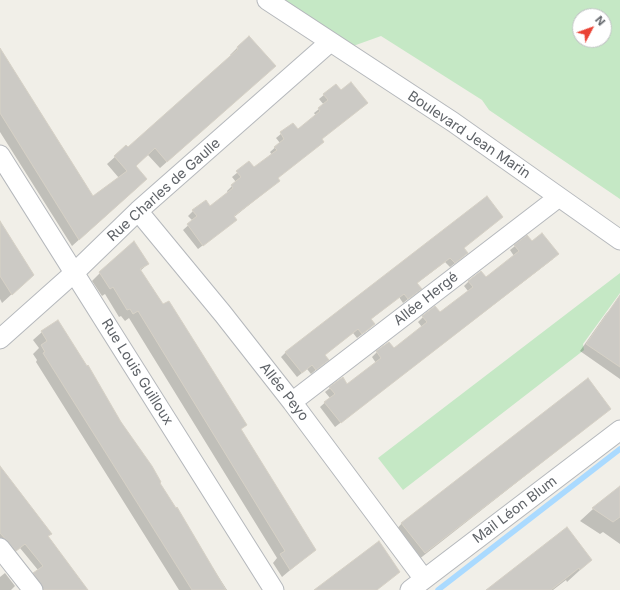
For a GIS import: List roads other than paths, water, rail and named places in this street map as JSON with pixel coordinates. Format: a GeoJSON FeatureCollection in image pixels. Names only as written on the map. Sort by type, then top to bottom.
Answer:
{"type":"FeatureCollection","features":[{"type":"Feature","properties":{"kind":"street","name":"Boulevard Jean Marin"},"geometry":{"type":"LineString","coordinates":[[267,0],[453,122],[620,240]]}},
{"type":"Feature","properties":{"kind":"street","name":"Rue Charles de Gaulle"},"geometry":{"type":"LineString","coordinates":[[0,339],[74,273],[323,38]]}},
{"type":"Feature","properties":{"kind":"street","name":"Rue Louis Guilloux"},"geometry":{"type":"LineString","coordinates":[[0,155],[274,590]]}},
{"type":"Feature","properties":{"kind":"street","name":"Allée Hergé"},"geometry":{"type":"LineString","coordinates":[[292,402],[559,197]]}},
{"type":"Feature","properties":{"kind":"street","name":"Allée Peyo"},"geometry":{"type":"LineString","coordinates":[[138,211],[223,314],[292,402],[417,585]]}},
{"type":"Feature","properties":{"kind":"street","name":"Mail Léon Blum"},"geometry":{"type":"LineString","coordinates":[[417,585],[620,430]]}},
{"type":"Feature","properties":{"kind":"street"},"geometry":{"type":"LineString","coordinates":[[0,548],[33,590]]}},
{"type":"Feature","properties":{"kind":"waterway"},"geometry":{"type":"LineString","coordinates":[[438,590],[620,449]]}}]}
